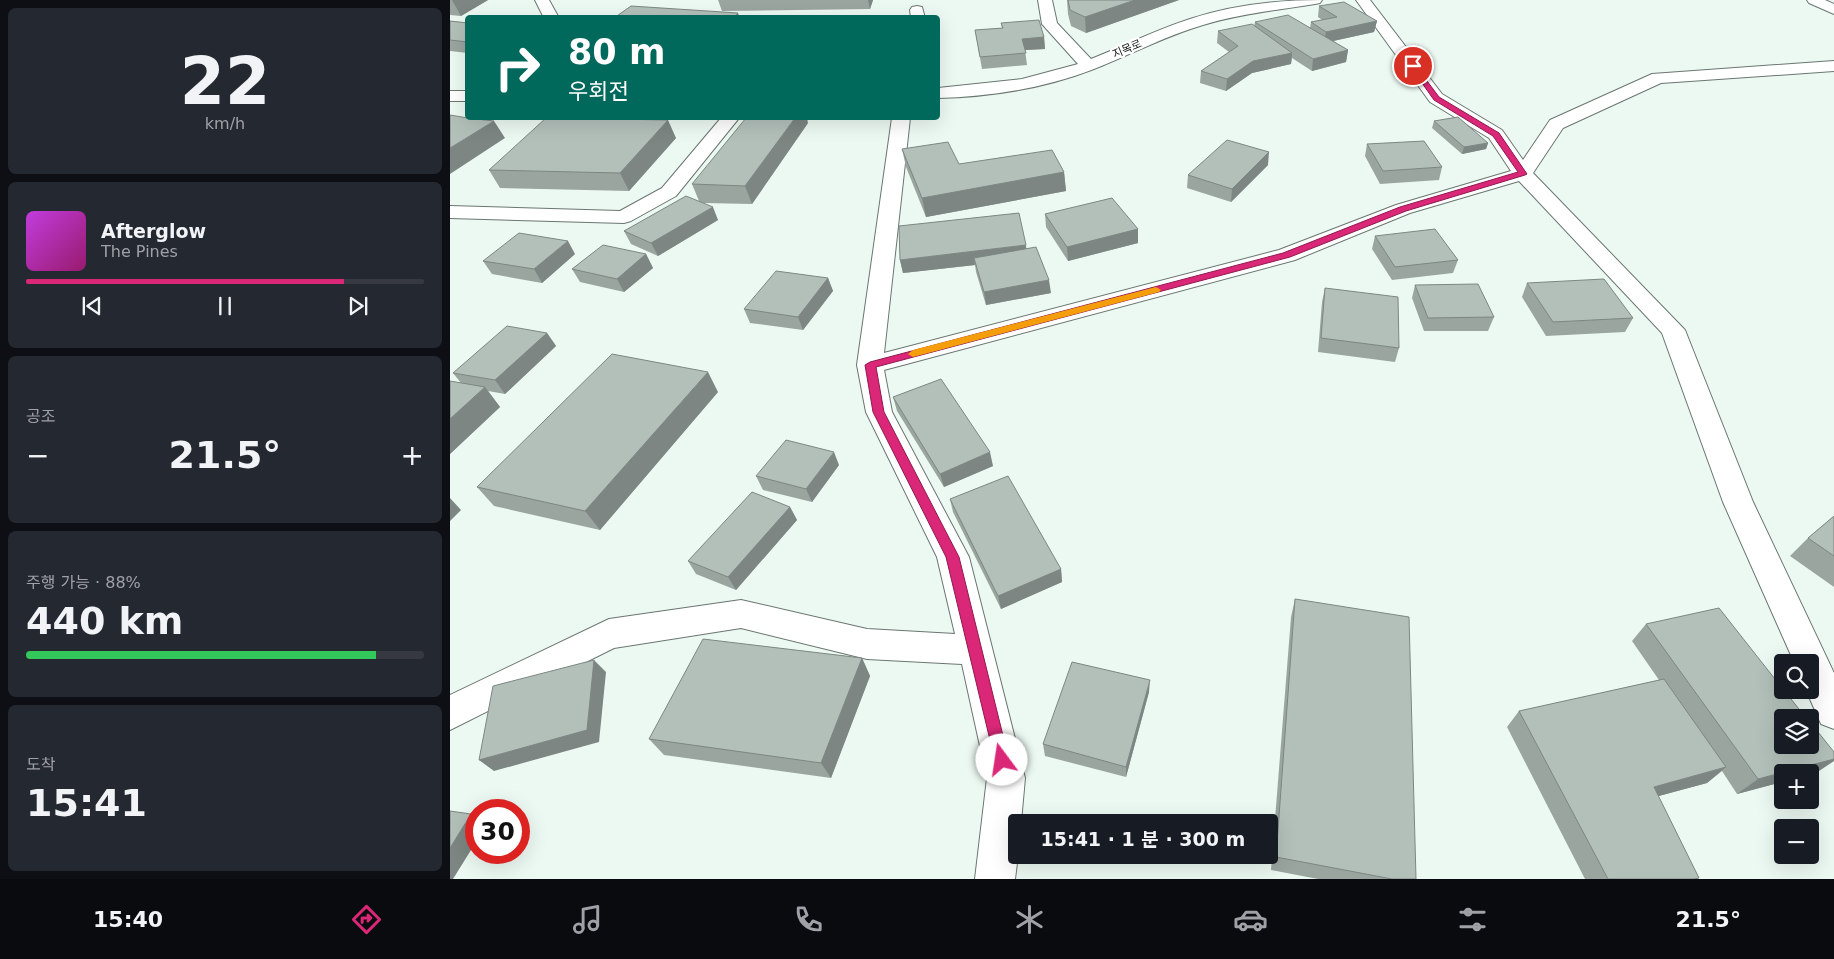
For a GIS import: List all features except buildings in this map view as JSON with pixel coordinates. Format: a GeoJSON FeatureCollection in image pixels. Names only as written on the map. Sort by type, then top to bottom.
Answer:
{"type":"FeatureCollection","features":[{"type":"Feature","properties":{"kind":"street"},"geometry":{"type":"LineString","coordinates":[[542,0],[550,15]]}},
{"type":"Feature","properties":{"kind":"street"},"geometry":{"type":"LineString","coordinates":[[1045,0],[1050,24],[1088,65]]}},
{"type":"Feature","properties":{"kind":"street","name":"지목로"},"geometry":{"type":"LineString","coordinates":[[940,93],[1006,87],[1052,78],[1163,33],[1198,22],[1246,10],[1316,0]]}},
{"type":"Feature","properties":{"kind":"street"},"geometry":{"type":"LineString","coordinates":[[1363,0],[1436,98],[1496,134],[1523,174],[1674,330],[1738,502],[1834,712]]}},
{"type":"Feature","properties":{"kind":"street"},"geometry":{"type":"LineString","coordinates":[[1814,0],[1834,10]]}},
{"type":"Feature","properties":{"kind":"street"},"geometry":{"type":"LineString","coordinates":[[870,365],[1286,255],[1403,209],[1523,174],[1556,124],[1658,78],[1834,66]]}},
{"type":"Feature","properties":{"kind":"street"},"geometry":{"type":"LineString","coordinates":[[450,96],[465,96]]}},
{"type":"Feature","properties":{"kind":"street"},"geometry":{"type":"LineString","coordinates":[[450,212],[624,217],[669,192],[728,120]]}},
{"type":"Feature","properties":{"kind":"street"},"geometry":{"type":"LineString","coordinates":[[901,120],[870,365],[879,412],[953,557],[1006,778],[995,879]]}},
{"type":"Feature","properties":{"kind":"street"},"geometry":{"type":"LineString","coordinates":[[450,714],[610,634],[741,614],[868,644],[975,650]]}},
{"type":"Feature","properties":{"kind":"slow traffic"},"geometry":{"type":"LineString","coordinates":[[913,354],[1156,290]]}},
{"type":"Feature","properties":{"kind":"route"},"geometry":{"type":"LineString","coordinates":[[1002,760],[953,557],[879,412],[870,365],[1286,255],[1403,209],[1523,174],[1496,134],[1436,98],[1413,66]]}}]}
